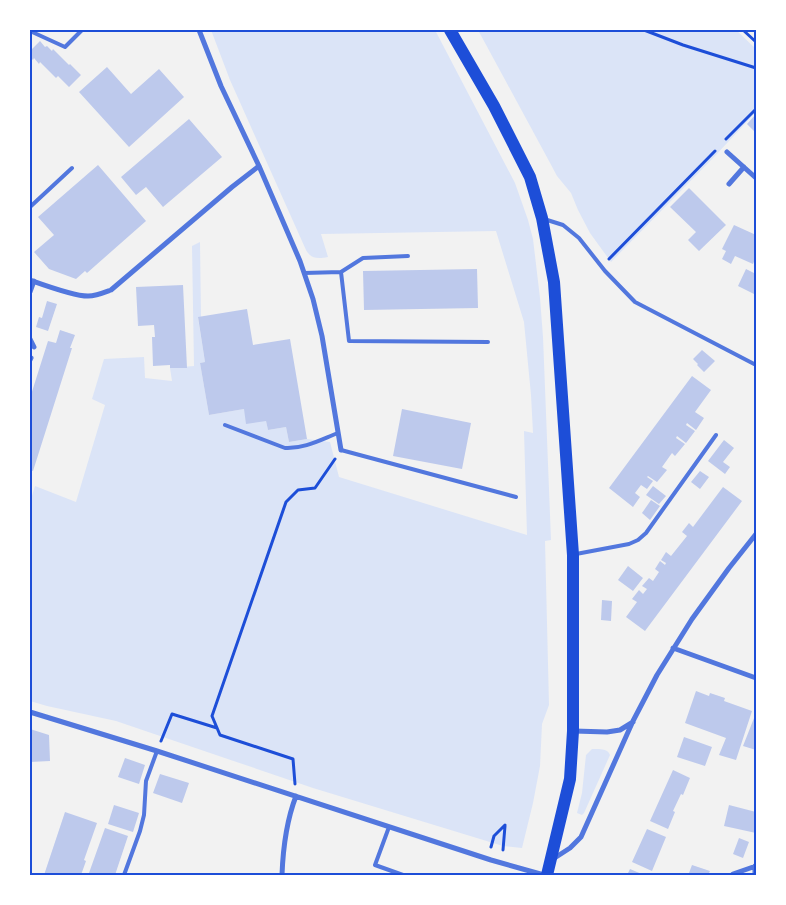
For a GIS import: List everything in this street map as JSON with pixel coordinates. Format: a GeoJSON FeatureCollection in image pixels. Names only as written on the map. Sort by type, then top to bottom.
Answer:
{"type":"FeatureCollection","features":[{"type":"Feature","properties":{"kind":"main road"},"geometry":{"type":"LineString","coordinates":[[450,30],[494,106],[530,177],[542,218],[554,282],[573,555],[574,731],[570,779],[550,862],[545,875]]}},
{"type":"Feature","properties":{"kind":"street"},"geometry":{"type":"LineString","coordinates":[[199,30],[221,86],[259,166],[300,261],[313,299],[322,336],[341,450]]}},
{"type":"Feature","properties":{"kind":"street"},"geometry":{"type":"LineString","coordinates":[[727,152],[756,178]]}},
{"type":"Feature","properties":{"kind":"street"},"geometry":{"type":"LineString","coordinates":[[30,292],[32,281],[88,296],[111,290],[259,166]]}},
{"type":"Feature","properties":{"kind":"street"},"geometry":{"type":"LineString","coordinates":[[729,184],[744,167]]}},
{"type":"Feature","properties":{"kind":"street"},"geometry":{"type":"LineString","coordinates":[[30,339],[34,347]]}},
{"type":"Feature","properties":{"kind":"street"},"geometry":{"type":"LineString","coordinates":[[550,862],[570,848],[581,837],[633,721],[673,648],[728,568],[756,534]]}},
{"type":"Feature","properties":{"kind":"street"},"geometry":{"type":"LineString","coordinates":[[673,648],[756,678]]}},
{"type":"Feature","properties":{"kind":"street"},"geometry":{"type":"LineString","coordinates":[[30,712],[157,751],[491,860],[545,875]]}},
{"type":"Feature","properties":{"kind":"street"},"geometry":{"type":"LineString","coordinates":[[574,731],[606,732],[620,730],[633,721]]}},
{"type":"Feature","properties":{"kind":"street"},"geometry":{"type":"LineString","coordinates":[[282,875],[289,814],[296,796]]}},
{"type":"Feature","properties":{"kind":"street"},"geometry":{"type":"LineString","coordinates":[[733,874],[755,866],[755,875]]}},
{"type":"Feature","properties":{"kind":"lane"},"geometry":{"type":"LineString","coordinates":[[30,31],[65,47],[82,30]]}},
{"type":"Feature","properties":{"kind":"lane"},"geometry":{"type":"LineString","coordinates":[[30,207],[72,168]]}},
{"type":"Feature","properties":{"kind":"lane"},"geometry":{"type":"LineString","coordinates":[[542,218],[564,224],[635,302],[756,365]]}},
{"type":"Feature","properties":{"kind":"lane"},"geometry":{"type":"LineString","coordinates":[[304,273],[341,272],[363,258],[408,256]]}},
{"type":"Feature","properties":{"kind":"lane"},"geometry":{"type":"LineString","coordinates":[[341,272],[348,341],[488,342]]}},
{"type":"Feature","properties":{"kind":"lane"},"geometry":{"type":"LineString","coordinates":[[225,425],[285,448],[295,449],[305,447],[338,433]]}},
{"type":"Feature","properties":{"kind":"lane"},"geometry":{"type":"LineString","coordinates":[[573,555],[629,544],[638,540],[646,533],[716,435]]}},
{"type":"Feature","properties":{"kind":"lane"},"geometry":{"type":"LineString","coordinates":[[341,450],[516,497]]}},
{"type":"Feature","properties":{"kind":"lane"},"geometry":{"type":"LineString","coordinates":[[124,875],[140,831],[144,815],[146,780],[157,751]]}},
{"type":"Feature","properties":{"kind":"lane"},"geometry":{"type":"LineString","coordinates":[[389,827],[375,864],[403,875]]}},
{"type":"Feature","properties":{"kind":"path"},"geometry":{"type":"LineString","coordinates":[[644,30],[682,45],[756,68]]}},
{"type":"Feature","properties":{"kind":"path"},"geometry":{"type":"LineString","coordinates":[[743,30],[756,42]]}},
{"type":"Feature","properties":{"kind":"path"},"geometry":{"type":"LineString","coordinates":[[726,140],[756,109]]}},
{"type":"Feature","properties":{"kind":"path"},"geometry":{"type":"LineString","coordinates":[[601,266],[720,146]]}},
{"type":"Feature","properties":{"kind":"path"},"geometry":{"type":"LineString","coordinates":[[296,796],[293,759],[220,735],[212,716],[286,502],[298,490],[315,488],[341,450]]}},
{"type":"Feature","properties":{"kind":"path"},"geometry":{"type":"LineString","coordinates":[[157,751],[172,714],[217,728]]}},
{"type":"Feature","properties":{"kind":"path"},"geometry":{"type":"LineString","coordinates":[[491,860],[491,847],[494,836],[505,825],[503,863]]}},
{"type":"Feature","properties":{"kind":"shaded area"},"geometry":{"type":"Polygon","coordinates":[[[211,30],[435,30],[515,183],[533,239],[540,298],[551,540],[545,541],[549,705],[542,724],[540,766],[522,848],[503,846],[313,788],[116,721],[30,701],[30,502],[35,486],[76,502],[105,405],[92,399],[104,359],[144,357],[145,378],[172,381],[170,368],[194,366],[192,246],[200,242],[201,317],[198,318],[205,362],[200,363],[209,415],[244,409],[266,421],[268,430],[286,427],[289,442],[307,439],[330,442],[339,477],[527,535],[524,431],[533,433],[524,322],[496,231],[321,234],[328,257],[318,258],[310,255],[306,250],[230,80],[211,30]]]}},
{"type":"Feature","properties":{"kind":"shaded area"},"geometry":{"type":"Polygon","coordinates":[[[478,30],[736,30],[756,49],[756,112],[611,262],[590,233],[571,193],[557,176],[478,30]]]}},
{"type":"Feature","properties":{"kind":"shaded area"},"geometry":{"type":"Polygon","coordinates":[[[592,749],[605,750],[610,755],[582,815],[577,813],[582,793],[586,755],[592,749]]]}},
{"type":"Feature","properties":{"kind":"building"},"geometry":{"type":"Polygon","coordinates":[[[40,41],[45,47],[47,46],[52,51],[53,49],[81,75],[69,87],[58,76],[56,78],[40,62],[39,64],[34,58],[33,60],[30,57],[30,51],[40,41]]]}},
{"type":"Feature","properties":{"kind":"building"},"geometry":{"type":"Polygon","coordinates":[[[107,67],[131,94],[159,69],[184,97],[129,147],[79,92],[107,67]]]}},
{"type":"Feature","properties":{"kind":"building"},"geometry":{"type":"Polygon","coordinates":[[[756,114],[756,133],[747,124],[756,114]]]}},
{"type":"Feature","properties":{"kind":"building"},"geometry":{"type":"Polygon","coordinates":[[[189,119],[222,157],[163,207],[146,187],[136,195],[121,177],[189,119]]]}},
{"type":"Feature","properties":{"kind":"building"},"geometry":{"type":"Polygon","coordinates":[[[98,165],[146,221],[87,273],[85,271],[76,279],[49,269],[34,252],[54,235],[38,217],[98,165]]]}},
{"type":"Feature","properties":{"kind":"building"},"geometry":{"type":"Polygon","coordinates":[[[689,188],[726,225],[699,251],[688,240],[696,232],[670,207],[689,188]]]}},
{"type":"Feature","properties":{"kind":"building"},"geometry":{"type":"Polygon","coordinates":[[[734,225],[756,235],[756,257],[753,264],[735,256],[731,264],[722,259],[726,251],[722,249],[734,225]]]}},
{"type":"Feature","properties":{"kind":"building"},"geometry":{"type":"Polygon","coordinates":[[[477,269],[478,308],[364,310],[363,271],[477,269]]]}},
{"type":"Feature","properties":{"kind":"building"},"geometry":{"type":"Polygon","coordinates":[[[746,269],[756,274],[756,295],[738,286],[746,269]]]}},
{"type":"Feature","properties":{"kind":"building"},"geometry":{"type":"Polygon","coordinates":[[[183,285],[187,368],[170,368],[170,365],[153,366],[152,337],[155,337],[154,325],[138,326],[136,287],[183,285]]]}},
{"type":"Feature","properties":{"kind":"building"},"geometry":{"type":"Polygon","coordinates":[[[47,301],[57,304],[48,331],[36,327],[39,317],[42,318],[47,301]]]}},
{"type":"Feature","properties":{"kind":"building"},"geometry":{"type":"Polygon","coordinates":[[[247,309],[253,345],[290,339],[307,439],[289,442],[286,427],[268,430],[266,421],[246,424],[244,409],[209,415],[200,363],[205,362],[198,317],[247,309]]]}},
{"type":"Feature","properties":{"kind":"building"},"geometry":{"type":"Polygon","coordinates":[[[60,330],[75,335],[33,471],[30,470],[30,398],[48,341],[56,343],[60,330]]]}},
{"type":"Feature","properties":{"kind":"building"},"geometry":{"type":"Polygon","coordinates":[[[702,350],[715,361],[704,372],[693,359],[702,350]]]}},
{"type":"Feature","properties":{"kind":"building"},"geometry":{"type":"Polygon","coordinates":[[[692,376],[711,390],[695,412],[704,418],[696,430],[687,423],[686,425],[695,431],[686,443],[677,436],[676,438],[685,444],[675,456],[672,453],[662,467],[667,470],[657,482],[647,477],[653,481],[647,489],[641,485],[635,493],[640,497],[633,507],[609,488],[692,376]]]}},
{"type":"Feature","properties":{"kind":"building"},"geometry":{"type":"Polygon","coordinates":[[[402,409],[471,423],[462,469],[393,456],[402,409]]]}},
{"type":"Feature","properties":{"kind":"building"},"geometry":{"type":"Polygon","coordinates":[[[724,440],[734,448],[723,462],[730,467],[725,474],[708,461],[724,440]]]}},
{"type":"Feature","properties":{"kind":"building"},"geometry":{"type":"Polygon","coordinates":[[[700,471],[709,477],[700,489],[691,482],[700,471]]]}},
{"type":"Feature","properties":{"kind":"building"},"geometry":{"type":"Polygon","coordinates":[[[653,486],[666,496],[659,504],[646,495],[653,486]]]}},
{"type":"Feature","properties":{"kind":"building"},"geometry":{"type":"Polygon","coordinates":[[[723,487],[742,501],[645,631],[626,617],[637,602],[632,599],[639,590],[643,594],[647,589],[642,586],[649,578],[653,581],[659,572],[655,569],[660,561],[665,565],[666,563],[661,560],[666,552],[671,556],[687,536],[682,532],[689,523],[693,527],[723,487]]]}},
{"type":"Feature","properties":{"kind":"building"},"geometry":{"type":"Polygon","coordinates":[[[651,500],[660,506],[650,520],[642,513],[651,500]]]}},
{"type":"Feature","properties":{"kind":"building"},"geometry":{"type":"Polygon","coordinates":[[[628,566],[643,578],[633,591],[618,580],[628,566]]]}},
{"type":"Feature","properties":{"kind":"building"},"geometry":{"type":"Polygon","coordinates":[[[602,600],[612,601],[611,621],[601,620],[602,600]]]}},
{"type":"Feature","properties":{"kind":"building"},"geometry":{"type":"Polygon","coordinates":[[[696,691],[709,696],[710,693],[725,698],[724,701],[752,711],[736,760],[719,755],[726,738],[685,723],[696,691]]]}},
{"type":"Feature","properties":{"kind":"building"},"geometry":{"type":"Polygon","coordinates":[[[756,713],[756,750],[743,746],[756,713]]]}},
{"type":"Feature","properties":{"kind":"building"},"geometry":{"type":"Polygon","coordinates":[[[30,729],[49,735],[50,761],[30,762],[30,729]]]}},
{"type":"Feature","properties":{"kind":"building"},"geometry":{"type":"Polygon","coordinates":[[[684,737],[712,747],[705,766],[677,757],[684,737]]]}},
{"type":"Feature","properties":{"kind":"building"},"geometry":{"type":"Polygon","coordinates":[[[125,758],[145,765],[139,784],[118,777],[125,758]]]}},
{"type":"Feature","properties":{"kind":"building"},"geometry":{"type":"Polygon","coordinates":[[[673,770],[690,778],[683,795],[681,794],[673,811],[675,812],[668,829],[650,821],[673,770]]]}},
{"type":"Feature","properties":{"kind":"building"},"geometry":{"type":"Polygon","coordinates":[[[160,774],[189,783],[182,803],[153,793],[160,774]]]}},
{"type":"Feature","properties":{"kind":"building"},"geometry":{"type":"Polygon","coordinates":[[[114,805],[139,813],[133,832],[108,824],[114,805]]]}},
{"type":"Feature","properties":{"kind":"building"},"geometry":{"type":"Polygon","coordinates":[[[729,805],[756,812],[756,833],[724,826],[729,805]]]}},
{"type":"Feature","properties":{"kind":"building"},"geometry":{"type":"Polygon","coordinates":[[[65,812],[97,823],[84,860],[86,861],[81,875],[44,875],[65,812]]]}},
{"type":"Feature","properties":{"kind":"building"},"geometry":{"type":"Polygon","coordinates":[[[105,828],[128,836],[115,875],[94,875],[89,873],[105,828]]]}},
{"type":"Feature","properties":{"kind":"building"},"geometry":{"type":"Polygon","coordinates":[[[647,829],[666,837],[652,871],[632,862],[647,829]]]}},
{"type":"Feature","properties":{"kind":"building"},"geometry":{"type":"Polygon","coordinates":[[[739,838],[749,842],[743,858],[733,854],[739,838]]]}},
{"type":"Feature","properties":{"kind":"building"},"geometry":{"type":"Polygon","coordinates":[[[692,865],[710,871],[708,875],[689,873],[692,865]]]}},
{"type":"Feature","properties":{"kind":"building"},"geometry":{"type":"Polygon","coordinates":[[[630,869],[644,875],[627,875],[630,869]]]}}]}
